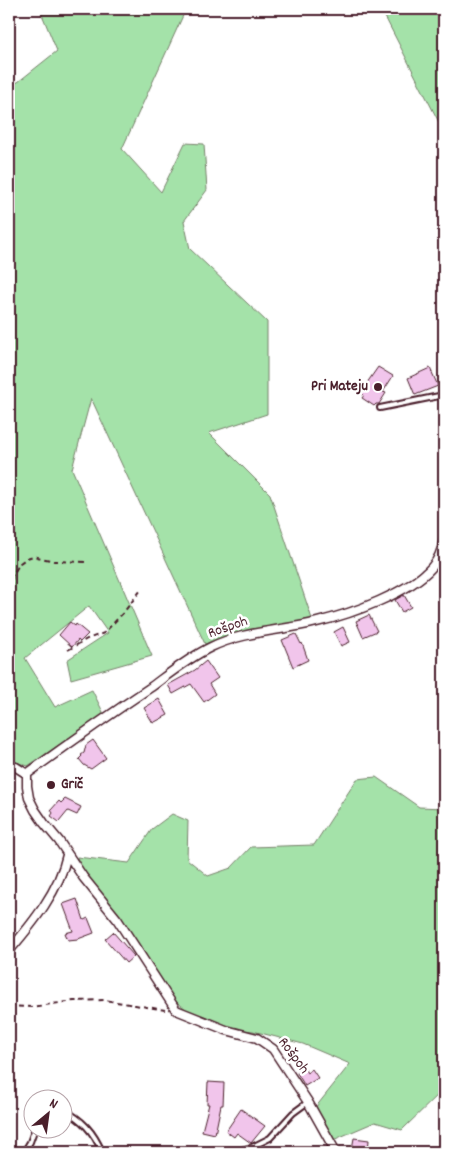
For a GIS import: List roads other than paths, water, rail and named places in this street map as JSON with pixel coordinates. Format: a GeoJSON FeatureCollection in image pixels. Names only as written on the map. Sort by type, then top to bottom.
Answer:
{"type":"FeatureCollection","features":[{"type":"Feature","properties":{"kind":"street","name":"Rošpoh"},"geometry":{"type":"LineString","coordinates":[[27,774],[103,719],[211,647],[257,632],[316,622],[345,614],[399,592],[420,578],[432,567],[441,553],[444,540]]}},
{"type":"Feature","properties":{"kind":"street"},"geometry":{"type":"LineString","coordinates":[[9,765],[27,774],[29,798],[44,823],[60,841],[67,854],[62,874],[44,905],[9,951]]}},
{"type":"Feature","properties":{"kind":"street","name":"Rošpoh"},"geometry":{"type":"LineString","coordinates":[[67,854],[82,877],[117,919],[176,1010],[226,1030],[248,1035],[273,1049],[308,1102],[336,1152]]}},
{"type":"Feature","properties":{"kind":"lane"},"geometry":{"type":"LineString","coordinates":[[380,408],[444,395]]}},
{"type":"Feature","properties":{"kind":"lane"},"geometry":{"type":"LineString","coordinates":[[234,1152],[252,1147],[270,1138],[293,1113],[308,1102]]}},
{"type":"Feature","properties":{"kind":"lane"},"geometry":{"type":"LineString","coordinates":[[72,1115],[90,1129],[102,1152]]}},
{"type":"Feature","properties":{"kind":"lane"},"geometry":{"type":"LineString","coordinates":[[24,1152],[32,1138]]}},
{"type":"Feature","properties":{"kind":"place","name":"Pri Mateju"},"geometry":{"type":"Point","coordinates":[378,387]}},
{"type":"Feature","properties":{"kind":"place","name":"Grič"},"geometry":{"type":"Point","coordinates":[51,785]}}]}
